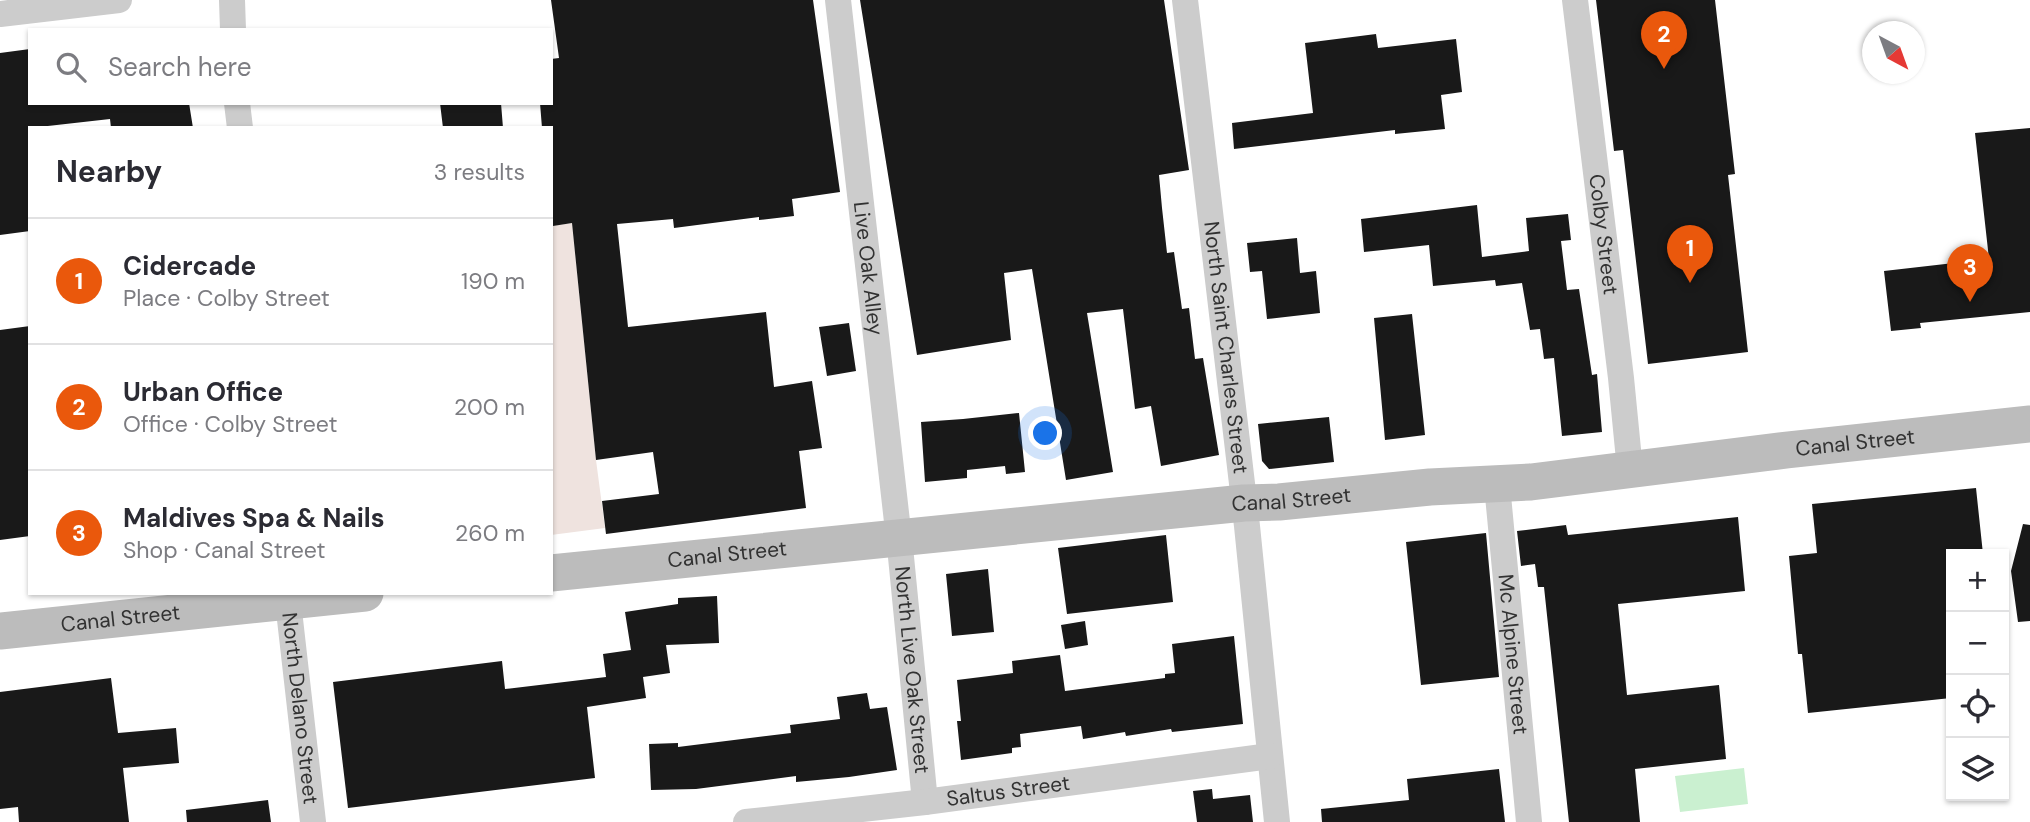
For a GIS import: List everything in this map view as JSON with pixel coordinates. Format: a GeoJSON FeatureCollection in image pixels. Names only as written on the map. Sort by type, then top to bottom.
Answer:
{"type":"FeatureCollection","features":[{"type":"Feature","properties":{"kind":"street"},"geometry":{"type":"LineString","coordinates":[[11,9],[119,0]]}},
{"type":"Feature","properties":{"kind":"street"},"geometry":{"type":"LineString","coordinates":[[232,0],[233,28]]}},
{"type":"Feature","properties":{"kind":"street","name":"Live Oak Alley"},"geometry":{"type":"LineString","coordinates":[[838,0],[898,537]]}},
{"type":"Feature","properties":{"kind":"street","name":"North Saint Charles Street"},"geometry":{"type":"LineString","coordinates":[[1185,0],[1244,503],[1277,822]]}},
{"type":"Feature","properties":{"kind":"street","name":"Colby Street"},"geometry":{"type":"LineString","coordinates":[[1575,0],[1620,364],[1630,470]]}},
{"type":"Feature","properties":{"kind":"street"},"geometry":{"type":"LineString","coordinates":[[237,105],[240,126]]}},
{"type":"Feature","properties":{"kind":"street","name":"Canal Street"},"geometry":{"type":"LineString","coordinates":[[553,573],[1244,503],[1430,487],[1497,485],[2030,424]]}},
{"type":"Feature","properties":{"kind":"street","name":"Mc Alpine Street"},"geometry":{"type":"LineString","coordinates":[[1497,485],[1529,822]]}},
{"type":"Feature","properties":{"kind":"street","name":"North Live Oak Street"},"geometry":{"type":"LineString","coordinates":[[898,537],[925,802]]}},
{"type":"Feature","properties":{"kind":"street","name":"Canal Street"},"geometry":{"type":"LineString","coordinates":[[0,631],[288,597],[326,595]]}},
{"type":"Feature","properties":{"kind":"street","name":"North Delano Street"},"geometry":{"type":"LineString","coordinates":[[288,597],[313,822]]}},
{"type":"Feature","properties":{"kind":"street","name":"Saltus Street"},"geometry":{"type":"LineString","coordinates":[[746,822],[925,802],[1270,756]]}},
{"type":"Feature","properties":{"kind":"shaded area"},"geometry":{"type":"Polygon","coordinates":[[[572,223],[605,528],[553,535],[553,226],[572,223]]]}},
{"type":"Feature","properties":{"kind":"shaded area"},"geometry":{"type":"Polygon","coordinates":[[[1744,768],[1748,804],[1680,812],[1675,776],[1744,768]]]}},
{"type":"Feature","properties":{"kind":"building"},"geometry":{"type":"Polygon","coordinates":[[[551,0],[813,0],[840,192],[792,199],[794,216],[759,220],[759,217],[674,228],[673,219],[617,224],[628,327],[766,312],[774,387],[812,381],[822,448],[799,451],[806,508],[606,534],[602,501],[659,494],[653,452],[596,460],[572,223],[553,226],[553,126],[542,126],[540,105],[553,105],[553,59],[559,58],[551,0]]]}},
{"type":"Feature","properties":{"kind":"building"},"geometry":{"type":"Polygon","coordinates":[[[860,0],[1164,0],[1189,170],[1159,175],[1167,253],[1174,252],[1182,309],[1189,308],[1195,359],[1203,358],[1219,455],[1161,466],[1151,406],[1135,409],[1123,309],[1087,313],[1113,472],[1066,480],[1032,269],[1004,273],[1011,340],[917,355],[860,0]]]}},
{"type":"Feature","properties":{"kind":"building"},"geometry":{"type":"Polygon","coordinates":[[[1596,0],[1715,0],[1735,174],[1728,175],[1748,352],[1648,364],[1623,150],[1614,151],[1596,0]]]}},
{"type":"Feature","properties":{"kind":"building"},"geometry":{"type":"Polygon","coordinates":[[[1376,34],[1378,48],[1456,39],[1462,92],[1441,95],[1445,129],[1395,134],[1395,130],[1234,149],[1232,123],[1313,113],[1305,43],[1376,34]]]}},
{"type":"Feature","properties":{"kind":"building"},"geometry":{"type":"Polygon","coordinates":[[[28,49],[28,105],[189,105],[193,126],[111,126],[110,119],[28,126],[28,231],[0,235],[0,53],[28,49]]]}},
{"type":"Feature","properties":{"kind":"building"},"geometry":{"type":"Polygon","coordinates":[[[440,105],[501,105],[503,126],[443,126],[440,105]]]}},
{"type":"Feature","properties":{"kind":"building"},"geometry":{"type":"Polygon","coordinates":[[[2030,128],[2030,312],[1920,323],[1921,328],[1891,331],[1884,271],[1989,259],[1975,133],[2030,128]]]}},
{"type":"Feature","properties":{"kind":"building"},"geometry":{"type":"Polygon","coordinates":[[[1477,205],[1482,257],[1529,251],[1526,218],[1568,214],[1571,240],[1561,241],[1567,290],[1579,289],[1592,375],[1597,374],[1602,432],[1562,436],[1554,358],[1544,359],[1540,329],[1530,330],[1522,283],[1496,286],[1495,280],[1433,286],[1429,245],[1364,252],[1361,219],[1477,205]]]}},
{"type":"Feature","properties":{"kind":"building"},"geometry":{"type":"Polygon","coordinates":[[[1297,238],[1300,273],[1316,271],[1320,313],[1267,319],[1262,271],[1250,272],[1247,243],[1297,238]]]}},
{"type":"Feature","properties":{"kind":"building"},"geometry":{"type":"Polygon","coordinates":[[[1412,314],[1425,435],[1385,440],[1374,318],[1412,314]]]}},
{"type":"Feature","properties":{"kind":"building"},"geometry":{"type":"Polygon","coordinates":[[[849,323],[856,371],[827,376],[819,327],[849,323]]]}},
{"type":"Feature","properties":{"kind":"building"},"geometry":{"type":"Polygon","coordinates":[[[28,326],[28,536],[0,540],[0,330],[28,326]]]}},
{"type":"Feature","properties":{"kind":"building"},"geometry":{"type":"Polygon","coordinates":[[[1019,413],[1025,472],[1006,474],[1005,466],[967,470],[967,478],[925,482],[921,422],[1019,413]]]}},
{"type":"Feature","properties":{"kind":"building"},"geometry":{"type":"Polygon","coordinates":[[[1329,417],[1334,462],[1269,469],[1262,461],[1258,424],[1329,417]]]}},
{"type":"Feature","properties":{"kind":"building"},"geometry":{"type":"Polygon","coordinates":[[[1976,488],[1982,549],[1946,549],[1946,699],[1808,713],[1802,654],[1798,654],[1789,556],[1817,553],[1812,504],[1976,488]]]}},
{"type":"Feature","properties":{"kind":"building"},"geometry":{"type":"Polygon","coordinates":[[[1738,517],[1745,591],[1618,604],[1627,695],[1719,685],[1726,759],[1635,769],[1640,822],[1569,822],[1544,587],[1538,587],[1535,564],[1521,566],[1517,531],[1566,525],[1568,535],[1738,517]]]}},
{"type":"Feature","properties":{"kind":"building"},"geometry":{"type":"Polygon","coordinates":[[[2023,524],[2030,525],[2030,621],[2018,622],[2011,571],[2023,524]]]}},
{"type":"Feature","properties":{"kind":"building"},"geometry":{"type":"Polygon","coordinates":[[[1486,533],[1499,677],[1421,685],[1406,542],[1486,533]]]}},
{"type":"Feature","properties":{"kind":"building"},"geometry":{"type":"Polygon","coordinates":[[[1166,535],[1173,602],[1067,614],[1058,548],[1166,535]]]}},
{"type":"Feature","properties":{"kind":"building"},"geometry":{"type":"Polygon","coordinates":[[[988,569],[994,632],[952,636],[946,574],[988,569]]]}},
{"type":"Feature","properties":{"kind":"building"},"geometry":{"type":"Polygon","coordinates":[[[717,596],[719,643],[666,645],[670,673],[643,677],[646,698],[587,707],[595,778],[348,808],[333,682],[502,661],[505,689],[606,677],[603,654],[631,650],[625,612],[678,604],[678,598],[717,596]]]}},
{"type":"Feature","properties":{"kind":"building"},"geometry":{"type":"Polygon","coordinates":[[[1085,621],[1088,645],[1065,649],[1061,625],[1085,621]]]}},
{"type":"Feature","properties":{"kind":"building"},"geometry":{"type":"Polygon","coordinates":[[[1234,636],[1243,724],[1172,732],[1171,729],[1126,736],[1125,732],[1083,739],[1081,726],[1020,734],[1021,747],[1012,748],[1012,753],[961,760],[957,680],[1013,673],[1012,661],[1060,655],[1065,691],[1165,678],[1165,674],[1175,673],[1172,644],[1234,636]]]}},
{"type":"Feature","properties":{"kind":"building"},"geometry":{"type":"Polygon","coordinates":[[[111,678],[118,733],[176,728],[179,763],[123,768],[129,822],[19,822],[18,807],[0,809],[0,692],[111,678]]]}},
{"type":"Feature","properties":{"kind":"building"},"geometry":{"type":"Polygon","coordinates":[[[867,693],[870,709],[887,707],[897,770],[796,782],[796,776],[696,789],[651,790],[649,744],[678,743],[678,747],[791,733],[790,725],[840,719],[837,697],[867,693]]]}},
{"type":"Feature","properties":{"kind":"building"},"geometry":{"type":"Polygon","coordinates":[[[1499,769],[1505,822],[1322,822],[1321,809],[1409,800],[1407,779],[1499,769]]]}},
{"type":"Feature","properties":{"kind":"building"},"geometry":{"type":"Polygon","coordinates":[[[1212,789],[1213,799],[1250,795],[1253,822],[1197,822],[1193,791],[1212,789]]]}},
{"type":"Feature","properties":{"kind":"building"},"geometry":{"type":"Polygon","coordinates":[[[268,800],[271,822],[187,822],[186,810],[268,800]]]}},
{"type":"Feature","properties":{"kind":"place","name":"Urban Office"},"geometry":{"type":"Point","coordinates":[1664,69]}},
{"type":"Feature","properties":{"kind":"place","name":"Cidercade"},"geometry":{"type":"Point","coordinates":[1690,283]}},
{"type":"Feature","properties":{"kind":"place","name":"Maldives Spa & Nails"},"geometry":{"type":"Point","coordinates":[1970,302]}}]}
